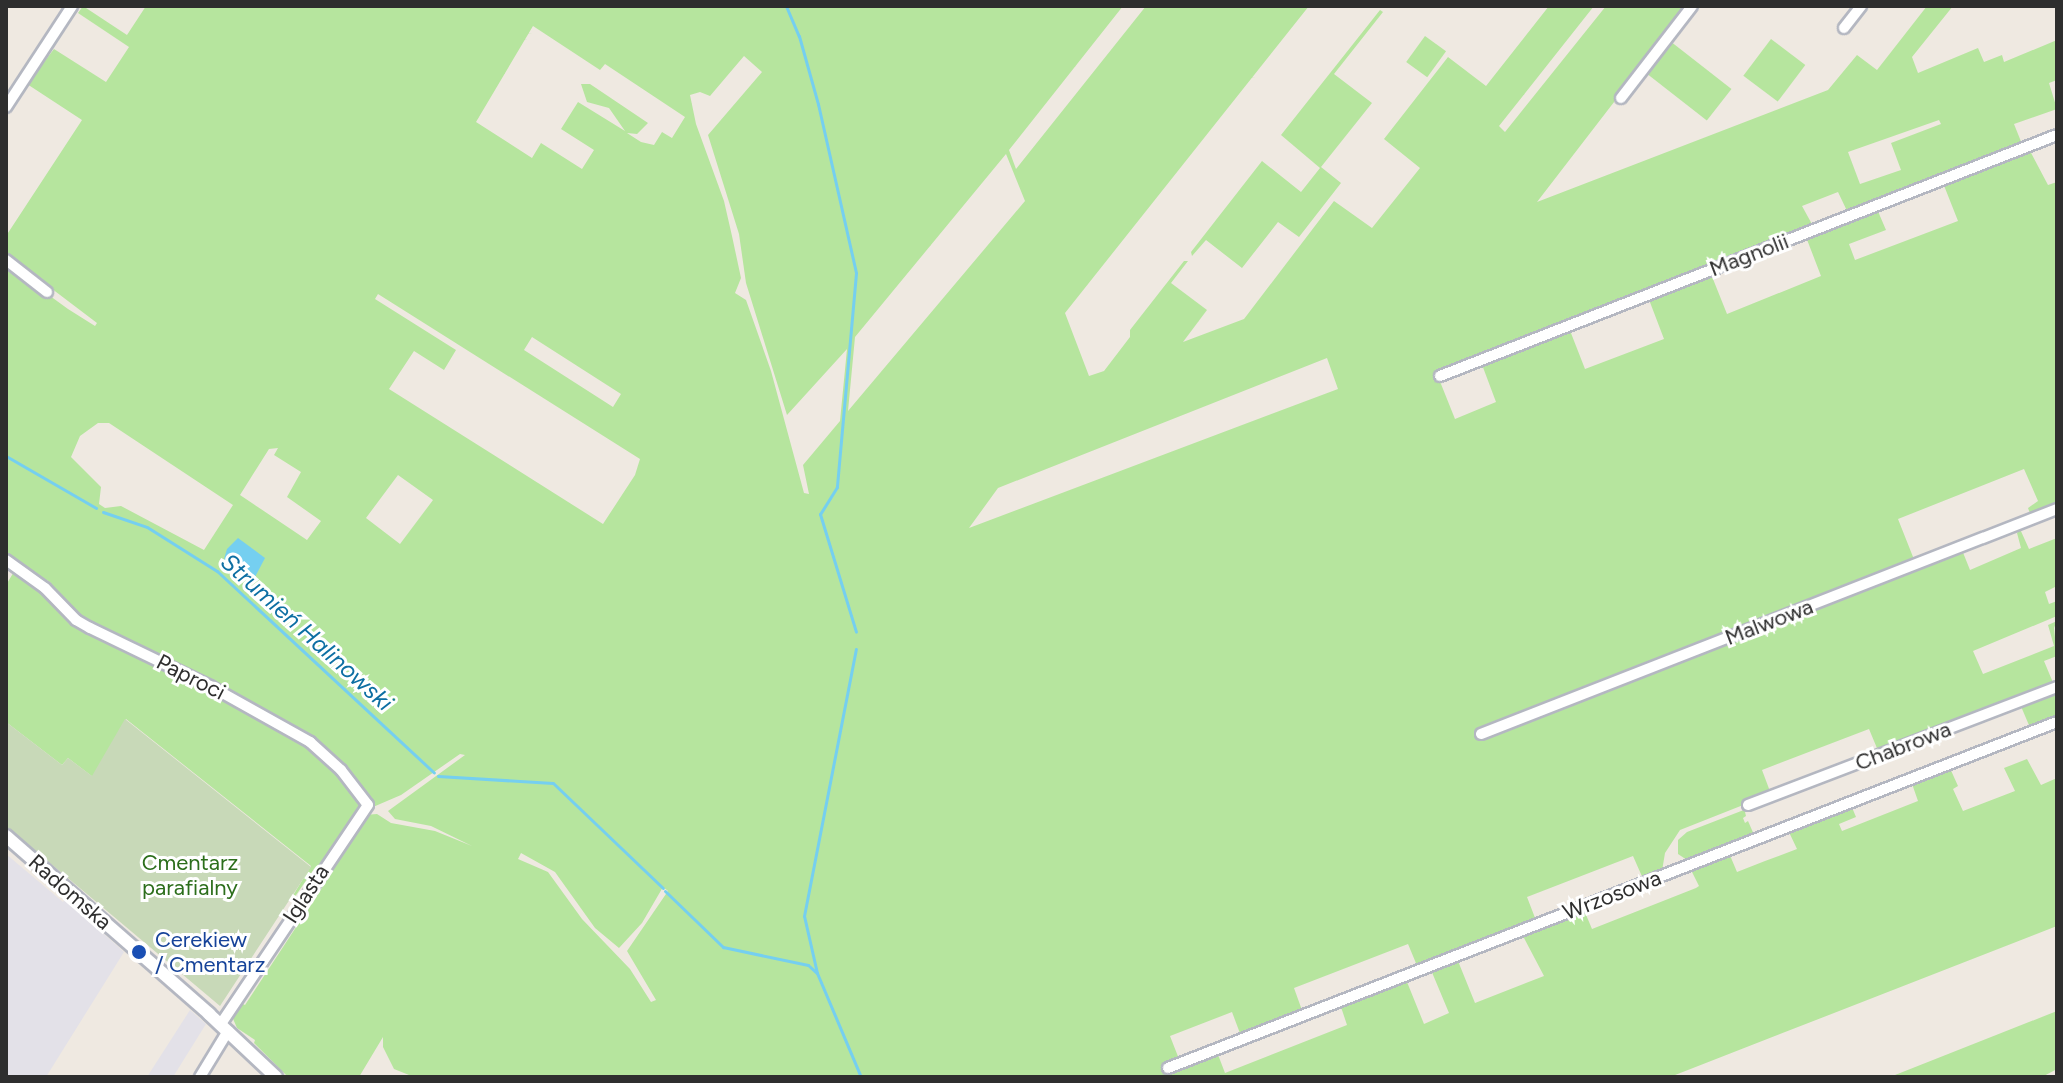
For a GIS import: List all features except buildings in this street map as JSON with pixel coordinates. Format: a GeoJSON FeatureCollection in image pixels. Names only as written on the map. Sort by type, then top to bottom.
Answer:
{"type":"FeatureCollection","features":[{"type":"Feature","properties":{"kind":"street"},"geometry":{"type":"LineString","coordinates":[[6,107],[72,6]]}},
{"type":"Feature","properties":{"kind":"street"},"geometry":{"type":"LineString","coordinates":[[1621,98],[1692,6]]}},
{"type":"Feature","properties":{"kind":"street"},"geometry":{"type":"LineString","coordinates":[[1844,28],[1861,6]]}},
{"type":"Feature","properties":{"kind":"street","name":"Magnolii"},"geometry":{"type":"LineString","coordinates":[[1440,376],[2057,135]]}},
{"type":"Feature","properties":{"kind":"street"},"geometry":{"type":"LineString","coordinates":[[6,260],[47,292]]}},
{"type":"Feature","properties":{"kind":"street","name":"Malwowa"},"geometry":{"type":"LineString","coordinates":[[1481,734],[2057,509]]}},
{"type":"Feature","properties":{"kind":"street","name":"Paproci"},"geometry":{"type":"LineString","coordinates":[[6,560],[45,588],[76,620],[210,686],[310,742],[341,770],[368,805]]}},
{"type":"Feature","properties":{"kind":"street","name":"Chabrowa"},"geometry":{"type":"LineString","coordinates":[[1748,805],[2057,687]]}},
{"type":"Feature","properties":{"kind":"street","name":"Wrzosowa"},"geometry":{"type":"LineString","coordinates":[[1168,1068],[2057,722]]}},
{"type":"Feature","properties":{"kind":"street","name":"Iglasta"},"geometry":{"type":"LineString","coordinates":[[200,1077],[225,1028],[368,805]]}},
{"type":"Feature","properties":{"kind":"street","name":"Radomska"},"geometry":{"type":"LineString","coordinates":[[6,836],[225,1028],[276,1077]]}},
{"type":"Feature","properties":{"kind":"shaded area"},"geometry":{"type":"Polygon","coordinates":[[[6,854],[63,902],[65,899],[124,952],[46,1077],[6,1077],[6,854]]]}},
{"type":"Feature","properties":{"kind":"shaded area"},"geometry":{"type":"Polygon","coordinates":[[[190,1010],[206,1024],[173,1077],[147,1077],[190,1010]]]}},
{"type":"Feature","properties":{"kind":"green space"},"geometry":{"type":"Polygon","coordinates":[[[83,6],[127,35],[146,6],[1123,6],[1009,150],[1016,169],[1146,6],[1309,6],[1065,313],[1089,376],[1104,371],[1130,337],[1130,330],[1184,261],[1188,261],[1171,283],[1207,310],[1183,342],[1244,319],[1334,201],[1372,228],[1420,168],[1384,139],[1448,57],[1486,86],[1549,6],[1594,6],[1499,126],[1505,132],[1606,6],[1688,6],[1537,202],[1828,90],[1857,55],[1877,70],[1927,6],[1953,6],[1912,57],[1918,73],[1978,48],[1984,62],[2002,55],[2004,62],[2057,40],[2057,80],[2049,83],[2057,109],[2014,124],[2022,144],[1848,213],[1838,192],[1802,206],[1813,226],[1437,374],[1455,419],[1496,402],[1481,362],[1569,328],[1585,369],[1664,339],[1648,297],[1711,274],[1727,314],[1821,276],[1806,237],[1877,209],[1886,230],[1849,244],[1855,260],[1958,221],[1943,183],[2029,149],[2048,185],[2057,182],[2057,506],[2031,516],[2028,508],[2038,501],[2024,469],[1898,519],[1917,567],[1962,550],[1970,570],[2021,548],[2017,533],[2020,529],[2029,549],[2057,538],[2057,586],[2045,592],[2049,604],[2057,601],[2057,616],[1973,651],[1983,674],[2054,646],[2048,625],[2057,621],[2054,628],[2057,656],[2044,661],[2054,685],[1879,753],[1869,729],[1762,770],[1771,794],[1680,830],[1665,853],[1662,871],[1644,881],[1633,856],[1527,897],[1537,923],[1418,968],[1408,944],[1294,988],[1303,1013],[1291,1014],[1241,1036],[1232,1012],[1170,1036],[1179,1059],[1217,1052],[1225,1073],[1347,1025],[1340,1004],[1408,979],[1424,1024],[1449,1013],[1431,970],[1458,961],[1475,1003],[1544,976],[1523,936],[1512,938],[1584,910],[1592,929],[1696,888],[1699,886],[1690,868],[1729,853],[1737,872],[1797,849],[1788,830],[1851,805],[1856,817],[1839,824],[1842,831],[1918,801],[1911,781],[1949,766],[1958,786],[1953,789],[1963,811],[2015,791],[2004,768],[2027,759],[2041,785],[2057,778],[2057,926],[1670,1077],[414,1077],[394,1069],[383,1047],[383,1037],[359,1077],[288,1077],[254,1043],[255,1040],[237,1028],[231,1014],[239,1002],[245,1005],[329,877],[324,873],[364,815],[377,814],[391,823],[435,831],[472,846],[431,826],[395,819],[388,811],[465,755],[460,754],[401,795],[373,807],[324,748],[306,742],[325,757],[361,805],[319,870],[314,869],[294,898],[311,866],[126,719],[93,777],[68,758],[62,765],[6,722],[6,585],[15,570],[51,589],[51,583],[47,580],[44,585],[6,558],[6,264],[68,309],[95,326],[97,323],[6,254],[6,236],[82,120],[27,84],[54,49],[106,82],[129,47],[78,13],[83,6]],[[533,26],[476,122],[532,158],[541,143],[582,169],[594,150],[561,129],[578,102],[625,131],[609,108],[587,102],[581,84],[590,84],[648,123],[637,134],[627,133],[641,142],[654,145],[662,132],[672,138],[685,117],[605,64],[600,70],[533,26]],[[744,56],[710,96],[700,92],[690,95],[696,124],[724,201],[732,236],[741,278],[735,293],[746,300],[771,371],[804,493],[809,494],[803,465],[840,421],[847,349],[787,415],[746,283],[739,234],[708,135],[762,72],[744,56]],[[1939,120],[1848,152],[1860,184],[1901,170],[1891,143],[1941,124],[1939,120]],[[1006,154],[855,337],[848,411],[1025,201],[1006,154]],[[378,294],[375,299],[456,350],[444,370],[414,351],[389,389],[603,524],[635,475],[640,459],[378,294]],[[532,337],[524,350],[613,407],[621,394],[532,337]],[[1327,358],[998,488],[969,528],[1338,389],[1327,358]],[[98,423],[80,436],[71,457],[101,487],[99,504],[105,508],[121,506],[204,550],[233,505],[109,423],[98,423]],[[278,448],[269,449],[240,495],[307,540],[321,521],[287,497],[301,472],[274,455],[278,448]],[[398,475],[366,518],[400,544],[433,500],[398,475]],[[521,853],[518,859],[548,872],[582,919],[630,969],[651,1002],[656,1000],[627,951],[668,891],[663,887],[642,923],[619,948],[595,928],[555,872],[521,853]]]}},
{"type":"Feature","properties":{"kind":"green space"},"geometry":{"type":"Polygon","coordinates":[[[1380,10],[1383,12],[1334,74],[1372,103],[1321,167],[1341,183],[1299,237],[1278,222],[1242,268],[1206,240],[1192,256],[1191,252],[1262,161],[1301,192],[1320,168],[1281,135],[1380,10]]]}},
{"type":"Feature","properties":{"kind":"green space"},"geometry":{"type":"Polygon","coordinates":[[[1425,36],[1446,51],[1427,77],[1406,62],[1425,36]]]}},
{"type":"Feature","properties":{"kind":"green space"},"geometry":{"type":"Polygon","coordinates":[[[1771,39],[1805,65],[1778,102],[1743,76],[1771,39]]]}},
{"type":"Feature","properties":{"kind":"green space"},"geometry":{"type":"Polygon","coordinates":[[[1670,41],[1731,89],[1707,121],[1645,73],[1670,41]]]}},
{"type":"Feature","properties":{"kind":"green space"},"geometry":{"type":"Polygon","coordinates":[[[2057,690],[2057,719],[2037,723],[2037,727],[2031,730],[2020,704],[2057,690]]]}},
{"type":"Feature","properties":{"kind":"green space","name":"Cmentarz parafialny"},"geometry":{"type":"Polygon","coordinates":[[[125,719],[311,867],[220,1006],[6,826],[6,722],[62,765],[68,758],[92,776],[125,719]]]}},
{"type":"Feature","properties":{"kind":"green space"},"geometry":{"type":"Polygon","coordinates":[[[1772,801],[1745,812],[1743,818],[1745,823],[1748,821],[1755,837],[1719,851],[1714,849],[1690,862],[1678,854],[1678,840],[1687,832],[1772,801]]]}},
{"type":"Feature","properties":{"kind":"green space"},"geometry":{"type":"Polygon","coordinates":[[[2057,1011],[2057,1069],[2042,1077],[1890,1077],[2057,1011]]]}},
{"type":"Feature","properties":{"kind":"water"},"geometry":{"type":"Polygon","coordinates":[[[238,538],[265,558],[255,577],[224,559],[227,549],[238,538]]]}},
{"type":"Feature","properties":{"kind":"waterway"},"geometry":{"type":"LineString","coordinates":[[786,6],[799,36],[818,104],[856,273],[837,487],[820,514],[856,632]]}},
{"type":"Feature","properties":{"kind":"waterway","name":"Strumień Halinowski"},"geometry":{"type":"LineString","coordinates":[[6,456],[96,508]]}},
{"type":"Feature","properties":{"kind":"waterway","name":"Strumień Halinowski"},"geometry":{"type":"LineString","coordinates":[[103,512],[147,527],[217,571],[434,773]]}},
{"type":"Feature","properties":{"kind":"waterway"},"geometry":{"type":"LineString","coordinates":[[817,973],[804,916],[856,649]]}},
{"type":"Feature","properties":{"kind":"waterway","name":"Strumień Halinowski"},"geometry":{"type":"LineString","coordinates":[[438,776],[553,783],[663,888]]}},
{"type":"Feature","properties":{"kind":"waterway","name":"Strumień Halinowski"},"geometry":{"type":"LineString","coordinates":[[665,891],[723,947],[808,965],[817,973],[861,1077]]}},
{"type":"Feature","properties":{"kind":"place","name":"Cerekiew / Cmentarz"},"geometry":{"type":"Point","coordinates":[139,952]}}]}
